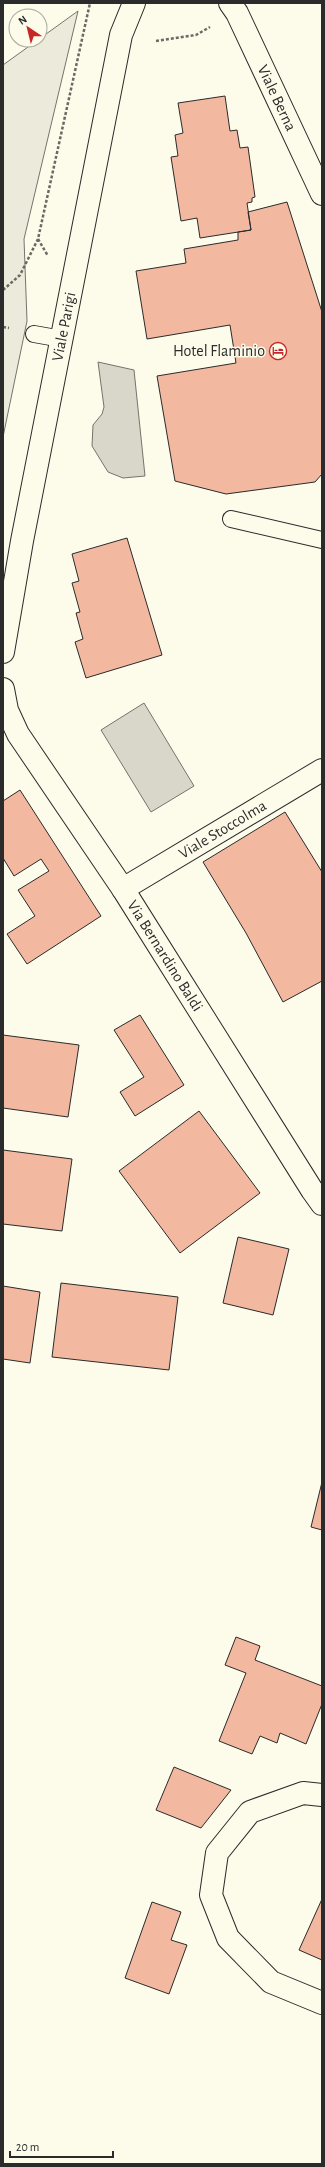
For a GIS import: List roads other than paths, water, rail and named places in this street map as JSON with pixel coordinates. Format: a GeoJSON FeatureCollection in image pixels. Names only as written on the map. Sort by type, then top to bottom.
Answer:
{"type":"FeatureCollection","features":[{"type":"Feature","properties":{"kind":"street","name":"Viale Parigi"},"geometry":{"type":"LineString","coordinates":[[3,652],[121,35],[134,3]]}},
{"type":"Feature","properties":{"kind":"street","name":"Viale Berna"},"geometry":{"type":"LineString","coordinates":[[234,8],[322,194]]}},
{"type":"Feature","properties":{"kind":"street","name":"Via Bernardino Baldi"},"geometry":{"type":"LineString","coordinates":[[4,705],[18,734],[123,889],[322,1204]]}},
{"type":"Feature","properties":{"kind":"street","name":"Viale Stoccolma"},"geometry":{"type":"LineString","coordinates":[[123,889],[322,770]]}},
{"type":"Feature","properties":{"kind":"street"},"geometry":{"type":"LineString","coordinates":[[322,1795],[302,1793],[250,1812],[217,1853],[211,1895],[228,1938],[271,1982],[322,2003]]}},
{"type":"Feature","properties":{"kind":"lane"},"geometry":{"type":"LineString","coordinates":[[34,334],[62,339]]}},
{"type":"Feature","properties":{"kind":"lane"},"geometry":{"type":"LineString","coordinates":[[231,519],[322,540]]}},
{"type":"Feature","properties":{"kind":"place","name":"Hotel Flaminio"},"geometry":{"type":"Point","coordinates":[278,351]}}]}
